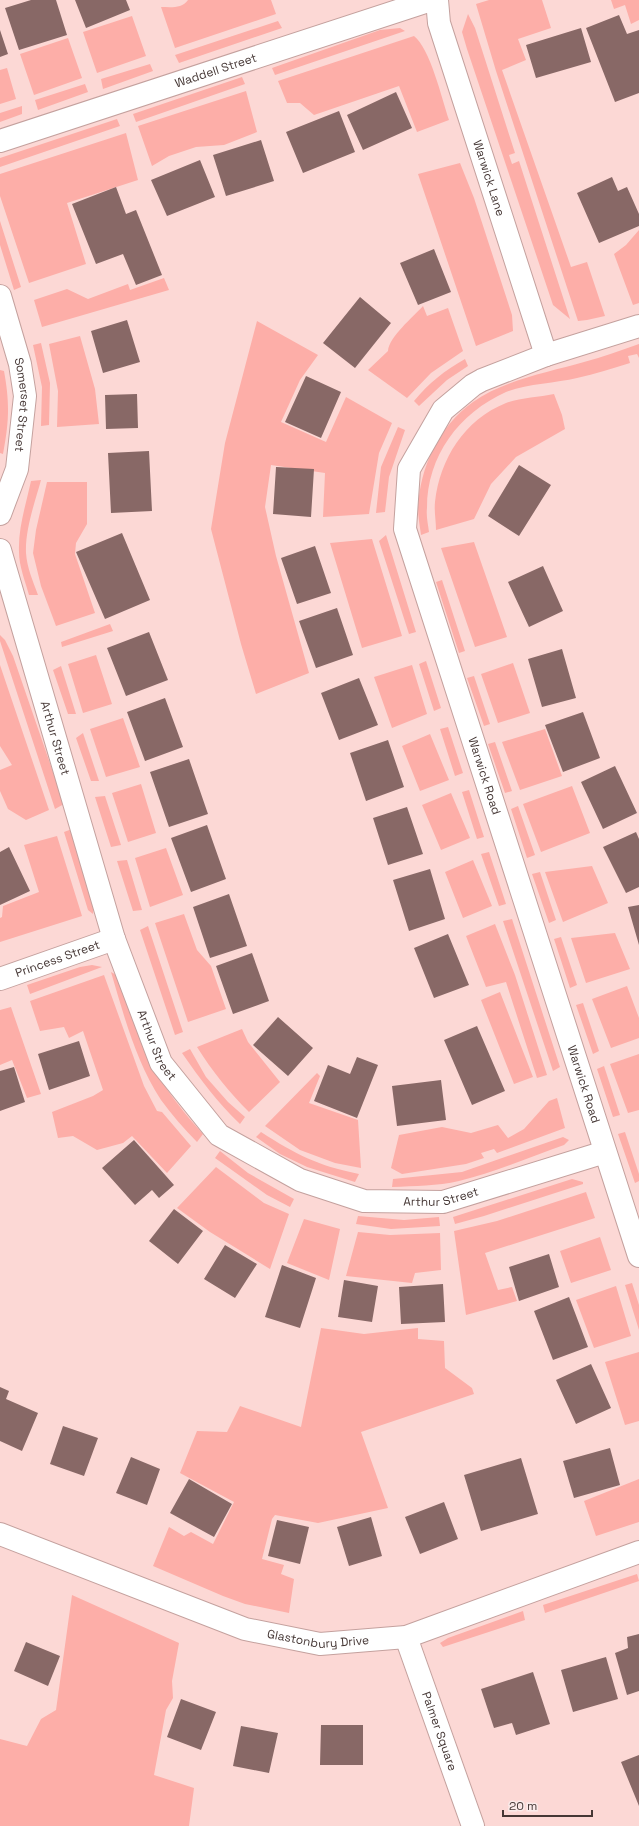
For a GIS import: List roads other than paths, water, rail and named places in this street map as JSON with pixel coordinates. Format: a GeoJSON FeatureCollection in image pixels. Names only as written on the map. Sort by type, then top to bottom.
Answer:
{"type":"FeatureCollection","features":[{"type":"Feature","properties":{"kind":"street","name":"Waddell Street"},"geometry":{"type":"LineString","coordinates":[[0,141],[431,0]]}},
{"type":"Feature","properties":{"kind":"street","name":"Warwick Lane"},"geometry":{"type":"LineString","coordinates":[[436,0],[439,23],[546,355]]}},
{"type":"Feature","properties":{"kind":"street","name":"Somerset Street"},"geometry":{"type":"LineString","coordinates":[[0,296],[16,350],[25,396],[17,469],[0,514]]}},
{"type":"Feature","properties":{"kind":"street","name":"Warwick Road"},"geometry":{"type":"LineString","coordinates":[[639,326],[546,355],[473,385],[443,410],[409,470],[405,529],[639,1256]]}},
{"type":"Feature","properties":{"kind":"street","name":"Arthur Street"},"geometry":{"type":"LineString","coordinates":[[0,550],[114,939],[161,1063],[219,1135],[300,1180],[364,1201],[443,1202],[605,1152]]}},
{"type":"Feature","properties":{"kind":"street","name":"Princess Street"},"geometry":{"type":"LineString","coordinates":[[0,979],[114,939]]}},
{"type":"Feature","properties":{"kind":"street","name":"Glastonbury Drive"},"geometry":{"type":"LineString","coordinates":[[0,1534],[245,1630],[320,1644],[406,1637],[639,1552]]}},
{"type":"Feature","properties":{"kind":"street","name":"Palmer Square"},"geometry":{"type":"LineString","coordinates":[[406,1637],[473,1826]]}}]}
